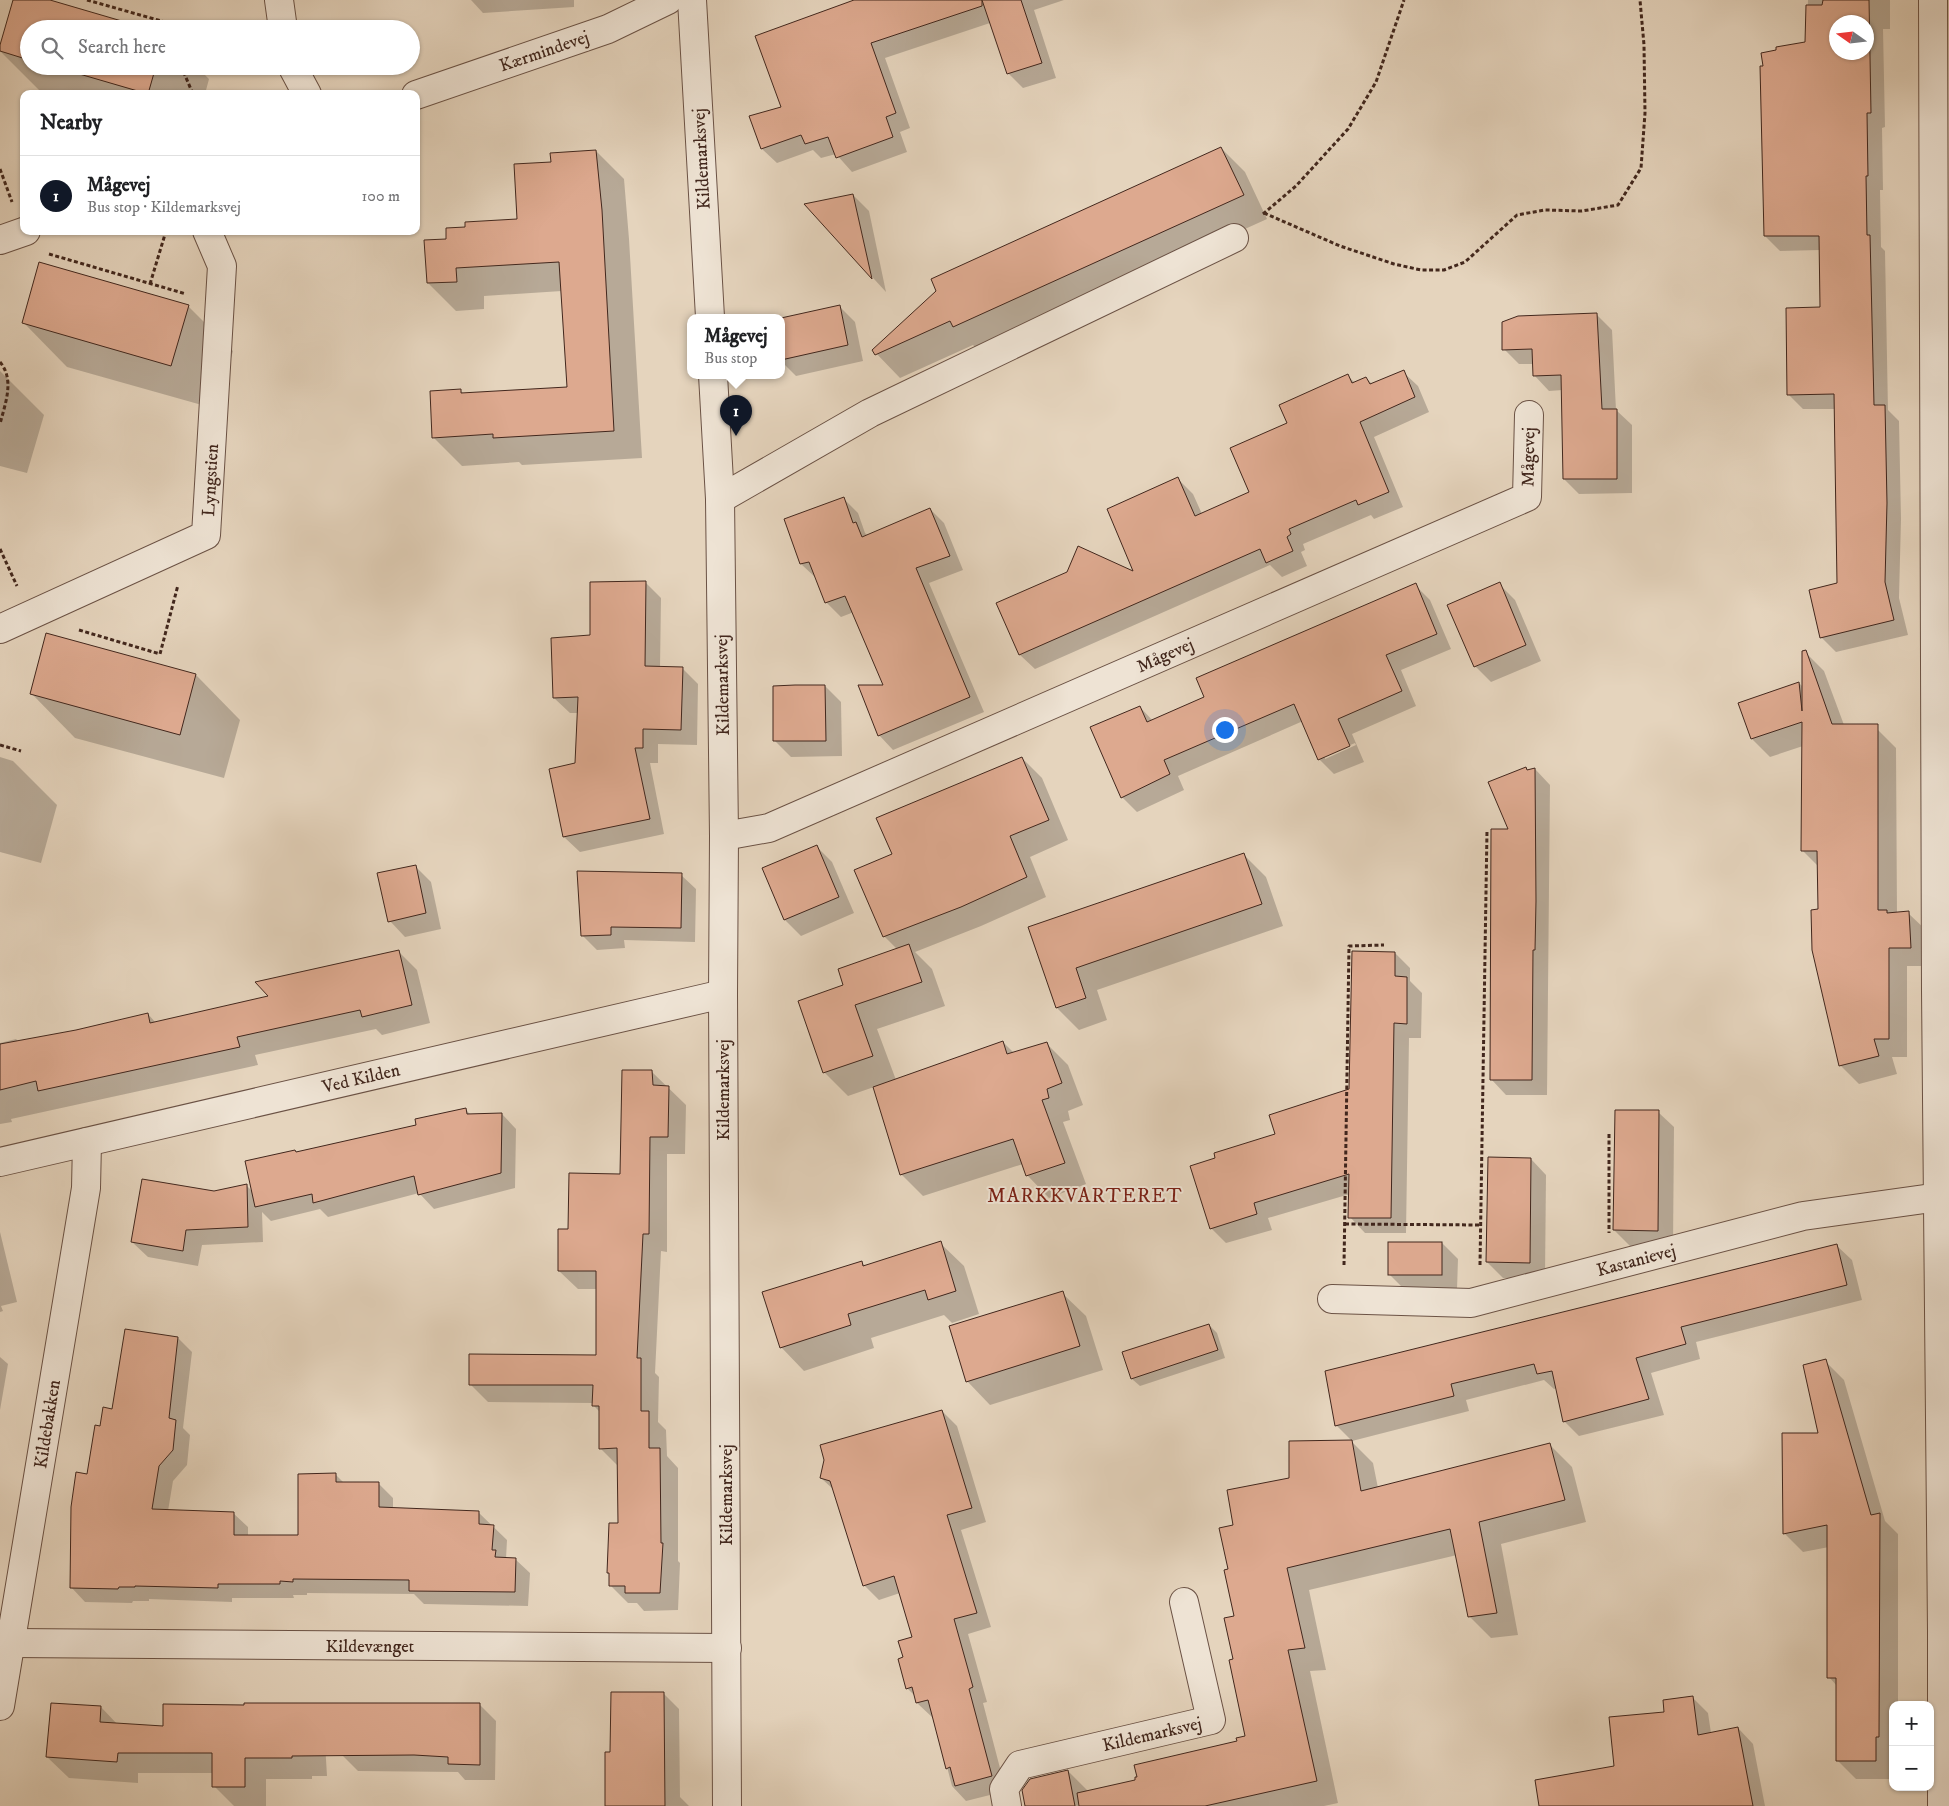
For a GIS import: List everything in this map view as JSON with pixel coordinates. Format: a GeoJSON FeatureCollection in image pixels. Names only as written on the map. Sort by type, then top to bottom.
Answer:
{"type":"FeatureCollection","features":[{"type":"Feature","properties":{"kind":"street"},"geometry":{"type":"LineString","coordinates":[[280,0],[282,20]]}},
{"type":"Feature","properties":{"kind":"street","name":"Kærmindevej"},"geometry":{"type":"LineString","coordinates":[[420,95],[608,29],[668,0]]}},
{"type":"Feature","properties":{"kind":"street","name":"Kildemarksvej"},"geometry":{"type":"LineString","coordinates":[[692,0],[710,314]]}},
{"type":"Feature","properties":{"kind":"street"},"geometry":{"type":"LineString","coordinates":[[1933,0],[1943,992],[1939,1197],[1946,1630],[1942,1806]]}},
{"type":"Feature","properties":{"kind":"street"},"geometry":{"type":"LineString","coordinates":[[297,75],[305,90]]}},
{"type":"Feature","properties":{"kind":"street","name":"Lyngstien"},"geometry":{"type":"LineString","coordinates":[[0,629],[206,535],[222,266],[209,235]]}},
{"type":"Feature","properties":{"kind":"street"},"geometry":{"type":"LineString","coordinates":[[720,499],[870,413],[1234,238]]}},
{"type":"Feature","properties":{"kind":"street","name":"Kildemarksvej"},"geometry":{"type":"LineString","coordinates":[[713,379],[720,499],[724,836],[727,1806]]}},
{"type":"Feature","properties":{"kind":"street","name":"Mågevej"},"geometry":{"type":"LineString","coordinates":[[724,836],[770,828],[1527,498],[1529,415]]}},
{"type":"Feature","properties":{"kind":"street","name":"Ved Kilden"},"geometry":{"type":"LineString","coordinates":[[0,1162],[723,994]]}},
{"type":"Feature","properties":{"kind":"street","name":"Kildebakken"},"geometry":{"type":"LineString","coordinates":[[0,1706],[12,1643],[86,1188],[87,1142]]}},
{"type":"Feature","properties":{"kind":"street","name":"Kastanievej"},"geometry":{"type":"LineString","coordinates":[[1338,1299],[1471,1303],[1803,1216],[1939,1197]]}},
{"type":"Feature","properties":{"kind":"street","name":"Kildemarksvej"},"geometry":{"type":"LineString","coordinates":[[1007,1806],[1004,1789],[1020,1765],[1211,1720],[1184,1602]]}},
{"type":"Feature","properties":{"kind":"street","name":"Kildevænget"},"geometry":{"type":"LineString","coordinates":[[12,1643],[727,1648]]}},
{"type":"Feature","properties":{"kind":"path"},"geometry":{"type":"LineString","coordinates":[[87,0],[158,20]]}},
{"type":"Feature","properties":{"kind":"path"},"geometry":{"type":"LineString","coordinates":[[1234,238],[1296,186],[1348,129],[1376,82],[1404,0]]}},
{"type":"Feature","properties":{"kind":"path"},"geometry":{"type":"LineString","coordinates":[[1264,213],[1340,246],[1394,264],[1421,270],[1444,270],[1465,262],[1517,215],[1545,210],[1582,211],[1618,205],[1641,168],[1645,103],[1644,45],[1640,0]]}},
{"type":"Feature","properties":{"kind":"path"},"geometry":{"type":"LineString","coordinates":[[185,75],[191,90]]}},
{"type":"Feature","properties":{"kind":"path"},"geometry":{"type":"LineString","coordinates":[[16,234],[51,256],[220,304]]}},
{"type":"Feature","properties":{"kind":"path"},"geometry":{"type":"LineString","coordinates":[[150,284],[165,235]]}},
{"type":"Feature","properties":{"kind":"path"},"geometry":{"type":"LineString","coordinates":[[0,362],[6,368],[9,392],[0,424]]}},
{"type":"Feature","properties":{"kind":"path"},"geometry":{"type":"LineString","coordinates":[[30,616],[160,654],[190,543]]}},
{"type":"Feature","properties":{"kind":"path"},"geometry":{"type":"LineString","coordinates":[[0,745],[21,751]]}},
{"type":"Feature","properties":{"kind":"path"},"geometry":{"type":"LineString","coordinates":[[1480,1301],[1487,830]]}},
{"type":"Feature","properties":{"kind":"path"},"geometry":{"type":"LineString","coordinates":[[1338,1299],[1345,1224],[1349,946],[1384,945]]}},
{"type":"Feature","properties":{"kind":"path"},"geometry":{"type":"LineString","coordinates":[[1609,1134],[1609,1267]]}},
{"type":"Feature","properties":{"kind":"path"},"geometry":{"type":"LineString","coordinates":[[1345,1224],[1481,1225]]}},
{"type":"Feature","properties":{"kind":"building"},"geometry":{"type":"Polygon","coordinates":[[[13,0],[50,0],[118,20],[20,20],[20,57],[0,51],[13,0]]]}},
{"type":"Feature","properties":{"kind":"building"},"geometry":{"type":"Polygon","coordinates":[[[854,0],[982,0],[982,6],[871,43],[896,113],[886,117],[893,137],[836,158],[828,137],[805,144],[801,135],[761,149],[749,116],[781,107],[755,36],[854,0]]]}},
{"type":"Feature","properties":{"kind":"building"},"geometry":{"type":"Polygon","coordinates":[[[982,0],[1021,0],[1042,63],[1007,74],[982,0]]]}},
{"type":"Feature","properties":{"kind":"building"},"geometry":{"type":"Polygon","coordinates":[[[1823,0],[1869,0],[1869,15],[1829,15],[1829,60],[1870,60],[1871,113],[1867,113],[1868,176],[1866,176],[1867,235],[1870,235],[1874,405],[1885,405],[1887,503],[1885,582],[1894,620],[1820,638],[1809,590],[1837,583],[1834,394],[1787,395],[1786,308],[1820,307],[1819,236],[1764,236],[1760,66],[1763,66],[1761,53],[1776,50],[1776,47],[1805,42],[1806,5],[1822,5],[1823,0]]]}},
{"type":"Feature","properties":{"kind":"building"},"geometry":{"type":"Polygon","coordinates":[[[83,75],[153,75],[149,90],[134,90],[83,75]]]}},
{"type":"Feature","properties":{"kind":"building"},"geometry":{"type":"Polygon","coordinates":[[[1221,147],[1244,195],[953,327],[950,321],[875,355],[872,350],[936,291],[931,279],[1221,147]]]}},
{"type":"Feature","properties":{"kind":"building"},"geometry":{"type":"Polygon","coordinates":[[[596,150],[602,210],[614,431],[493,438],[493,434],[432,438],[430,391],[461,389],[461,393],[567,387],[559,262],[456,268],[457,282],[427,283],[424,240],[446,239],[446,228],[465,227],[465,222],[517,219],[514,164],[551,162],[550,153],[596,150]]]}},
{"type":"Feature","properties":{"kind":"building"},"geometry":{"type":"Polygon","coordinates":[[[853,194],[872,279],[804,204],[853,194]]]}},
{"type":"Feature","properties":{"kind":"building"},"geometry":{"type":"Polygon","coordinates":[[[39,262],[189,305],[171,366],[22,323],[39,262]]]}},
{"type":"Feature","properties":{"kind":"building"},"geometry":{"type":"Polygon","coordinates":[[[840,305],[848,345],[785,359],[785,317],[840,305]]]}},
{"type":"Feature","properties":{"kind":"building"},"geometry":{"type":"Polygon","coordinates":[[[1597,313],[1602,409],[1617,409],[1617,479],[1563,479],[1561,375],[1533,376],[1532,349],[1502,350],[1502,322],[1518,316],[1597,313]]]}},
{"type":"Feature","properties":{"kind":"building"},"geometry":{"type":"Polygon","coordinates":[[[1404,370],[1415,397],[1360,422],[1389,492],[1358,505],[1356,500],[1289,529],[1291,534],[1287,537],[1293,551],[1266,563],[1260,549],[1019,655],[996,603],[1067,572],[1078,546],[1133,571],[1107,509],[1178,477],[1195,516],[1249,492],[1230,448],[1287,423],[1279,405],[1348,374],[1352,383],[1366,377],[1370,384],[1404,370]]]}},
{"type":"Feature","properties":{"kind":"building"},"geometry":{"type":"Polygon","coordinates":[[[844,497],[853,523],[856,522],[862,537],[930,508],[950,556],[916,568],[970,697],[878,736],[858,685],[883,685],[845,596],[825,603],[809,562],[800,564],[784,519],[844,497]]]}},
{"type":"Feature","properties":{"kind":"building"},"geometry":{"type":"Polygon","coordinates":[[[646,581],[645,666],[683,667],[681,730],[643,729],[643,748],[635,748],[650,819],[563,837],[549,769],[575,763],[578,697],[553,698],[551,638],[590,635],[590,582],[646,581]]]}},
{"type":"Feature","properties":{"kind":"building"},"geometry":{"type":"Polygon","coordinates":[[[1500,582],[1526,645],[1474,667],[1447,605],[1500,582]]]}},
{"type":"Feature","properties":{"kind":"building"},"geometry":{"type":"Polygon","coordinates":[[[1416,583],[1437,634],[1386,655],[1402,691],[1338,719],[1350,746],[1318,760],[1294,704],[1164,760],[1170,774],[1121,798],[1090,727],[1140,706],[1147,722],[1204,697],[1196,678],[1416,583]]]}},
{"type":"Feature","properties":{"kind":"building"},"geometry":{"type":"Polygon","coordinates":[[[46,633],[196,674],[180,735],[30,694],[46,633]]]}},
{"type":"Feature","properties":{"kind":"building"},"geometry":{"type":"Polygon","coordinates":[[[1806,650],[1832,724],[1878,724],[1878,910],[1887,910],[1887,913],[1909,911],[1911,948],[1889,948],[1889,1039],[1874,1039],[1879,1056],[1839,1066],[1812,950],[1811,910],[1818,909],[1817,851],[1801,851],[1802,722],[1751,739],[1738,703],[1799,682],[1802,711],[1802,651],[1806,650]]]}},
{"type":"Feature","properties":{"kind":"building"},"geometry":{"type":"Polygon","coordinates":[[[825,685],[826,741],[773,741],[773,686],[825,685]]]}},
{"type":"Feature","properties":{"kind":"building"},"geometry":{"type":"Polygon","coordinates":[[[1022,757],[1049,820],[1010,836],[1027,877],[961,907],[883,937],[854,870],[892,854],[876,818],[1022,757]]]}},
{"type":"Feature","properties":{"kind":"building"},"geometry":{"type":"Polygon","coordinates":[[[1526,767],[1527,770],[1535,768],[1536,901],[1535,950],[1533,950],[1532,1080],[1490,1080],[1491,829],[1508,829],[1488,782],[1526,767]]]}},
{"type":"Feature","properties":{"kind":"building"},"geometry":{"type":"Polygon","coordinates":[[[817,845],[839,897],[784,920],[762,868],[817,845]]]}},
{"type":"Feature","properties":{"kind":"building"},"geometry":{"type":"Polygon","coordinates":[[[1244,853],[1262,904],[1076,968],[1086,998],[1056,1008],[1028,927],[1244,853]]]}},
{"type":"Feature","properties":{"kind":"building"},"geometry":{"type":"Polygon","coordinates":[[[416,865],[426,913],[388,922],[377,873],[416,865]]]}},
{"type":"Feature","properties":{"kind":"building"},"geometry":{"type":"Polygon","coordinates":[[[577,871],[682,873],[681,928],[611,927],[611,935],[581,936],[577,871]]]}},
{"type":"Feature","properties":{"kind":"building"},"geometry":{"type":"Polygon","coordinates":[[[909,944],[922,982],[855,1005],[873,1056],[823,1073],[798,1001],[843,985],[838,969],[909,944]]]}},
{"type":"Feature","properties":{"kind":"building"},"geometry":{"type":"Polygon","coordinates":[[[399,950],[412,1005],[362,1017],[360,1010],[237,1037],[240,1047],[38,1091],[36,1081],[0,1090],[0,1044],[76,1030],[148,1013],[150,1023],[268,996],[255,982],[399,950]]]}},
{"type":"Feature","properties":{"kind":"building"},"geometry":{"type":"Polygon","coordinates":[[[1352,951],[1395,952],[1395,976],[1407,977],[1407,1024],[1394,1023],[1391,1218],[1348,1218],[1349,1174],[1254,1203],[1257,1214],[1210,1229],[1190,1166],[1215,1158],[1214,1153],[1275,1134],[1269,1115],[1349,1089],[1352,951]]]}},
{"type":"Feature","properties":{"kind":"building"},"geometry":{"type":"Polygon","coordinates":[[[1003,1041],[1007,1054],[1047,1042],[1062,1083],[1047,1089],[1049,1098],[1042,1100],[1065,1163],[1026,1176],[1013,1139],[900,1175],[873,1087],[1003,1041]]]}},
{"type":"Feature","properties":{"kind":"building"},"geometry":{"type":"Polygon","coordinates":[[[622,1070],[652,1070],[653,1085],[669,1086],[668,1137],[650,1137],[649,1234],[643,1234],[637,1358],[641,1358],[641,1411],[649,1411],[649,1448],[660,1448],[661,1543],[663,1543],[660,1593],[625,1593],[625,1586],[609,1586],[609,1573],[607,1573],[609,1523],[618,1523],[617,1448],[599,1449],[599,1406],[592,1406],[593,1385],[469,1385],[469,1354],[596,1355],[596,1271],[558,1271],[558,1229],[568,1229],[569,1173],[620,1174],[622,1070]]]}},
{"type":"Feature","properties":{"kind":"building"},"geometry":{"type":"Polygon","coordinates":[[[466,1108],[467,1114],[502,1113],[501,1173],[418,1195],[414,1176],[313,1203],[312,1194],[255,1207],[245,1161],[295,1150],[296,1152],[416,1125],[415,1119],[466,1108]]]}},
{"type":"Feature","properties":{"kind":"building"},"geometry":{"type":"Polygon","coordinates":[[[1615,1110],[1659,1110],[1658,1231],[1613,1230],[1615,1110]]]}},
{"type":"Feature","properties":{"kind":"building"},"geometry":{"type":"Polygon","coordinates":[[[1488,1157],[1531,1158],[1530,1263],[1486,1262],[1488,1157]]]}},
{"type":"Feature","properties":{"kind":"building"},"geometry":{"type":"Polygon","coordinates":[[[142,1179],[214,1191],[247,1184],[248,1227],[186,1230],[183,1251],[131,1242],[142,1179]]]}},
{"type":"Feature","properties":{"kind":"building"},"geometry":{"type":"Polygon","coordinates":[[[941,1241],[956,1291],[928,1300],[925,1290],[848,1314],[851,1325],[780,1348],[762,1292],[862,1261],[863,1266],[941,1241]]]}},
{"type":"Feature","properties":{"kind":"building"},"geometry":{"type":"Polygon","coordinates":[[[1388,1242],[1442,1242],[1442,1275],[1388,1275],[1388,1242]]]}},
{"type":"Feature","properties":{"kind":"building"},"geometry":{"type":"Polygon","coordinates":[[[1837,1244],[1847,1285],[1681,1327],[1686,1344],[1636,1358],[1649,1399],[1563,1422],[1552,1371],[1537,1374],[1534,1364],[1451,1384],[1454,1396],[1335,1426],[1325,1371],[1837,1244]]]}},
{"type":"Feature","properties":{"kind":"building"},"geometry":{"type":"Polygon","coordinates":[[[1063,1291],[1080,1346],[966,1382],[949,1326],[1063,1291]]]}},
{"type":"Feature","properties":{"kind":"building"},"geometry":{"type":"Polygon","coordinates":[[[1209,1324],[1218,1350],[1131,1379],[1122,1352],[1209,1324]]]}},
{"type":"Feature","properties":{"kind":"building"},"geometry":{"type":"Polygon","coordinates":[[[125,1329],[178,1337],[169,1418],[176,1420],[173,1450],[159,1466],[152,1509],[234,1512],[234,1535],[298,1535],[298,1474],[336,1473],[336,1482],[379,1482],[379,1507],[479,1511],[479,1524],[494,1525],[492,1550],[496,1550],[495,1557],[516,1558],[515,1592],[409,1591],[409,1580],[293,1579],[293,1582],[280,1581],[280,1584],[218,1584],[218,1588],[135,1586],[119,1587],[118,1589],[70,1588],[71,1507],[76,1472],[87,1474],[95,1425],[100,1426],[103,1407],[112,1409],[125,1329]]]}},
{"type":"Feature","properties":{"kind":"building"},"geometry":{"type":"Polygon","coordinates":[[[1826,1359],[1871,1515],[1880,1513],[1879,1737],[1876,1737],[1876,1761],[1836,1761],[1836,1678],[1827,1678],[1827,1525],[1783,1534],[1782,1433],[1818,1433],[1803,1365],[1826,1359]]]}},
{"type":"Feature","properties":{"kind":"building"},"geometry":{"type":"Polygon","coordinates":[[[942,1410],[972,1508],[947,1515],[977,1613],[954,1619],[973,1687],[969,1689],[992,1776],[955,1786],[950,1767],[946,1769],[928,1700],[916,1703],[912,1687],[906,1689],[898,1659],[903,1657],[898,1641],[912,1637],[894,1576],[863,1586],[830,1481],[820,1478],[824,1460],[820,1445],[942,1410]]]}},
{"type":"Feature","properties":{"kind":"building"},"geometry":{"type":"Polygon","coordinates":[[[1352,1440],[1361,1491],[1550,1443],[1565,1500],[1479,1522],[1497,1613],[1468,1617],[1450,1529],[1287,1568],[1305,1648],[1288,1650],[1317,1781],[1205,1806],[1079,1806],[1077,1793],[1135,1780],[1135,1777],[1137,1777],[1134,1765],[1237,1741],[1236,1738],[1245,1736],[1229,1660],[1233,1659],[1224,1618],[1234,1616],[1224,1570],[1228,1569],[1219,1528],[1233,1525],[1227,1490],[1289,1478],[1289,1441],[1352,1440]]]}},
{"type":"Feature","properties":{"kind":"building"},"geometry":{"type":"Polygon","coordinates":[[[611,1692],[664,1692],[665,1806],[605,1806],[605,1752],[610,1752],[611,1692]]]}},
{"type":"Feature","properties":{"kind":"building"},"geometry":{"type":"Polygon","coordinates":[[[1693,1696],[1698,1735],[1738,1727],[1753,1806],[1539,1806],[1535,1780],[1614,1766],[1609,1717],[1664,1712],[1663,1700],[1693,1696]]]}},
{"type":"Feature","properties":{"kind":"building"},"geometry":{"type":"Polygon","coordinates":[[[51,1703],[101,1706],[100,1722],[163,1726],[163,1704],[480,1703],[480,1765],[448,1764],[448,1757],[414,1755],[245,1758],[245,1787],[212,1787],[212,1753],[118,1753],[117,1762],[46,1757],[51,1703]]]}},
{"type":"Feature","properties":{"kind":"building"},"geometry":{"type":"Polygon","coordinates":[[[1068,1770],[1075,1806],[1025,1806],[1022,1790],[1030,1779],[1068,1770]]]}},
{"type":"Feature","properties":{"kind":"place","name":"Mågevej"},"geometry":{"type":"Point","coordinates":[736,436]}},
{"type":"Feature","properties":{"kind":"district","name":"MARKKVARTERET"},"geometry":{"type":"Point","coordinates":[1085,1195]}}]}
